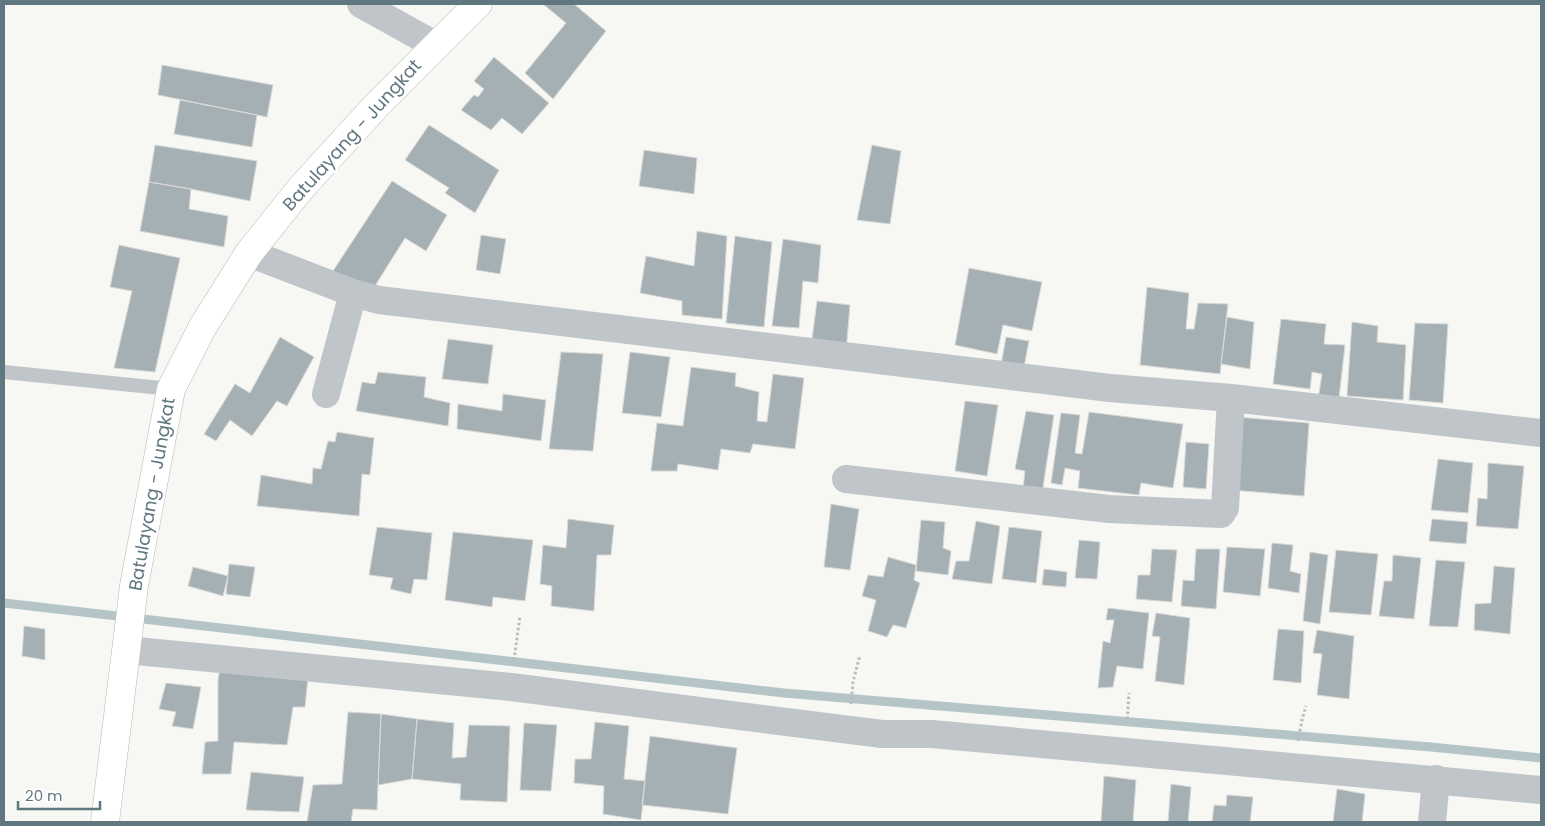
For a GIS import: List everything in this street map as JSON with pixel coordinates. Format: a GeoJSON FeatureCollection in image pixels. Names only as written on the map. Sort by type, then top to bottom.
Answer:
{"type":"FeatureCollection","features":[{"type":"Feature","properties":{"kind":"highway","name":"Batulayang - Jungkat"},"geometry":{"type":"LineString","coordinates":[[105,822],[134,586],[171,389],[202,328],[249,253],[301,188],[377,105],[478,4]]}},
{"type":"Feature","properties":{"kind":"street"},"geometry":{"type":"LineString","coordinates":[[361,4],[435,45]]}},
{"type":"Feature","properties":{"kind":"street"},"geometry":{"type":"LineString","coordinates":[[249,253],[353,293],[389,302],[1100,387],[1231,398],[1541,433]]}},
{"type":"Feature","properties":{"kind":"street"},"geometry":{"type":"LineString","coordinates":[[326,394],[353,293]]}},
{"type":"Feature","properties":{"kind":"street"},"geometry":{"type":"LineString","coordinates":[[846,479],[1109,510],[1221,514],[1225,508],[1231,398]]}},
{"type":"Feature","properties":{"kind":"street"},"geometry":{"type":"LineString","coordinates":[[128,638],[882,734],[932,734],[1541,790]]}},
{"type":"Feature","properties":{"kind":"street"},"geometry":{"type":"LineString","coordinates":[[1432,822],[1436,780]]}},
{"type":"Feature","properties":{"kind":"lane"},"geometry":{"type":"LineString","coordinates":[[4,372],[171,389]]}},
{"type":"Feature","properties":{"kind":"path"},"geometry":{"type":"LineString","coordinates":[[514,661],[520,616]]}},
{"type":"Feature","properties":{"kind":"path"},"geometry":{"type":"LineString","coordinates":[[850,706],[853,682],[860,655]]}},
{"type":"Feature","properties":{"kind":"path"},"geometry":{"type":"LineString","coordinates":[[1127,728],[1129,693]]}},
{"type":"Feature","properties":{"kind":"path"},"geometry":{"type":"LineString","coordinates":[[1296,750],[1306,706]]}},
{"type":"Feature","properties":{"kind":"building"},"geometry":{"type":"Polygon","coordinates":[[[543,4],[574,4],[606,31],[553,99],[525,73],[566,23],[543,4]]]}},
{"type":"Feature","properties":{"kind":"building"},"geometry":{"type":"Polygon","coordinates":[[[494,57],[549,103],[522,134],[502,118],[491,130],[461,110],[474,95],[478,97],[484,89],[474,81],[494,57]]]}},
{"type":"Feature","properties":{"kind":"building"},"geometry":{"type":"Polygon","coordinates":[[[162,65],[273,85],[267,117],[158,95],[162,65]]]}},
{"type":"Feature","properties":{"kind":"building"},"geometry":{"type":"Polygon","coordinates":[[[180,100],[257,115],[252,147],[174,134],[180,100]]]}},
{"type":"Feature","properties":{"kind":"building"},"geometry":{"type":"Polygon","coordinates":[[[429,125],[499,170],[475,213],[445,193],[449,188],[405,160],[429,125]]]}},
{"type":"Feature","properties":{"kind":"building"},"geometry":{"type":"Polygon","coordinates":[[[155,145],[257,161],[250,201],[149,182],[155,145]]]}},
{"type":"Feature","properties":{"kind":"building"},"geometry":{"type":"Polygon","coordinates":[[[872,145],[901,151],[890,224],[857,220],[872,145]]]}},
{"type":"Feature","properties":{"kind":"building"},"geometry":{"type":"Polygon","coordinates":[[[644,150],[697,158],[694,194],[639,186],[644,150]]]}},
{"type":"Feature","properties":{"kind":"building"},"geometry":{"type":"Polygon","coordinates":[[[392,181],[447,215],[426,251],[405,238],[368,297],[331,274],[392,181]]]}},
{"type":"Feature","properties":{"kind":"building"},"geometry":{"type":"Polygon","coordinates":[[[149,182],[191,189],[189,209],[228,216],[224,247],[140,231],[149,182]]]}},
{"type":"Feature","properties":{"kind":"building"},"geometry":{"type":"Polygon","coordinates":[[[697,231],[727,236],[722,319],[682,315],[682,301],[640,293],[646,256],[694,266],[697,231]]]}},
{"type":"Feature","properties":{"kind":"building"},"geometry":{"type":"Polygon","coordinates":[[[481,235],[506,239],[500,274],[476,270],[481,235]]]}},
{"type":"Feature","properties":{"kind":"building"},"geometry":{"type":"Polygon","coordinates":[[[735,236],[772,242],[764,327],[726,323],[735,236]]]}},
{"type":"Feature","properties":{"kind":"building"},"geometry":{"type":"Polygon","coordinates":[[[783,239],[821,245],[818,283],[803,281],[799,328],[772,326],[783,239]]]}},
{"type":"Feature","properties":{"kind":"building"},"geometry":{"type":"Polygon","coordinates":[[[119,245],[180,258],[155,372],[114,368],[132,291],[110,287],[119,245]]]}},
{"type":"Feature","properties":{"kind":"building"},"geometry":{"type":"Polygon","coordinates":[[[969,268],[1042,282],[1032,331],[1003,325],[997,354],[955,345],[969,268]]]}},
{"type":"Feature","properties":{"kind":"building"},"geometry":{"type":"Polygon","coordinates":[[[1147,287],[1189,293],[1186,329],[1194,329],[1198,303],[1228,304],[1220,374],[1140,365],[1147,287]]]}},
{"type":"Feature","properties":{"kind":"building"},"geometry":{"type":"Polygon","coordinates":[[[817,301],[850,305],[846,352],[811,347],[817,301]]]}},
{"type":"Feature","properties":{"kind":"building"},"geometry":{"type":"Polygon","coordinates":[[[1227,317],[1254,322],[1250,369],[1221,364],[1227,317]]]}},
{"type":"Feature","properties":{"kind":"building"},"geometry":{"type":"Polygon","coordinates":[[[1281,319],[1326,324],[1324,344],[1345,345],[1338,407],[1317,406],[1322,374],[1312,372],[1310,389],[1273,384],[1281,319]]]}},
{"type":"Feature","properties":{"kind":"building"},"geometry":{"type":"Polygon","coordinates":[[[1352,322],[1378,326],[1377,342],[1406,345],[1403,400],[1347,396],[1352,322]]]}},
{"type":"Feature","properties":{"kind":"building"},"geometry":{"type":"Polygon","coordinates":[[[1415,323],[1448,324],[1443,403],[1409,400],[1415,323]]]}},
{"type":"Feature","properties":{"kind":"building"},"geometry":{"type":"Polygon","coordinates":[[[280,337],[314,357],[287,406],[277,401],[252,436],[230,420],[216,441],[204,434],[235,384],[250,393],[280,337]]]}},
{"type":"Feature","properties":{"kind":"building"},"geometry":{"type":"Polygon","coordinates":[[[1006,337],[1029,341],[1022,377],[1000,371],[1006,337]]]}},
{"type":"Feature","properties":{"kind":"building"},"geometry":{"type":"Polygon","coordinates":[[[448,339],[493,345],[488,384],[442,379],[448,339]]]}},
{"type":"Feature","properties":{"kind":"building"},"geometry":{"type":"Polygon","coordinates":[[[561,352],[603,354],[593,451],[549,449],[561,352]]]}},
{"type":"Feature","properties":{"kind":"building"},"geometry":{"type":"Polygon","coordinates":[[[630,352],[670,357],[661,417],[622,413],[630,352]]]}},
{"type":"Feature","properties":{"kind":"building"},"geometry":{"type":"Polygon","coordinates":[[[691,367],[736,373],[735,386],[759,392],[757,421],[767,422],[773,374],[804,378],[795,449],[753,444],[750,453],[721,449],[718,470],[678,464],[677,471],[651,471],[657,423],[683,426],[691,367]]]}},
{"type":"Feature","properties":{"kind":"building"},"geometry":{"type":"Polygon","coordinates":[[[378,372],[426,377],[424,397],[450,403],[448,426],[356,411],[362,382],[375,384],[378,372]]]}},
{"type":"Feature","properties":{"kind":"building"},"geometry":{"type":"Polygon","coordinates":[[[503,394],[546,400],[541,441],[457,429],[458,404],[502,411],[503,394]]]}},
{"type":"Feature","properties":{"kind":"building"},"geometry":{"type":"Polygon","coordinates":[[[965,401],[998,405],[987,476],[955,471],[965,401]]]}},
{"type":"Feature","properties":{"kind":"building"},"geometry":{"type":"Polygon","coordinates":[[[1026,411],[1054,415],[1041,500],[1022,498],[1025,471],[1015,469],[1026,411]]]}},
{"type":"Feature","properties":{"kind":"building"},"geometry":{"type":"Polygon","coordinates":[[[1089,412],[1183,424],[1173,488],[1141,483],[1139,495],[1078,488],[1080,471],[1065,468],[1062,485],[1051,483],[1061,413],[1080,415],[1075,453],[1082,454],[1089,412]]]}},
{"type":"Feature","properties":{"kind":"building"},"geometry":{"type":"Polygon","coordinates":[[[1237,417],[1309,423],[1304,496],[1231,490],[1237,417]]]}},
{"type":"Feature","properties":{"kind":"building"},"geometry":{"type":"Polygon","coordinates":[[[337,432],[374,438],[370,475],[362,474],[359,516],[257,506],[261,475],[312,484],[313,468],[321,469],[328,441],[335,442],[337,432]]]}},
{"type":"Feature","properties":{"kind":"building"},"geometry":{"type":"Polygon","coordinates":[[[1186,442],[1209,444],[1206,489],[1183,487],[1186,442]]]}},
{"type":"Feature","properties":{"kind":"building"},"geometry":{"type":"Polygon","coordinates":[[[1438,459],[1473,463],[1468,513],[1431,510],[1438,459]]]}},
{"type":"Feature","properties":{"kind":"building"},"geometry":{"type":"Polygon","coordinates":[[[1488,463],[1524,466],[1518,529],[1476,526],[1478,498],[1487,499],[1488,463]]]}},
{"type":"Feature","properties":{"kind":"building"},"geometry":{"type":"Polygon","coordinates":[[[831,504],[859,509],[850,570],[824,567],[831,504]]]}},
{"type":"Feature","properties":{"kind":"building"},"geometry":{"type":"Polygon","coordinates":[[[568,519],[614,525],[611,555],[597,555],[594,611],[551,606],[552,586],[540,584],[543,545],[566,548],[568,519]]]}},
{"type":"Feature","properties":{"kind":"building"},"geometry":{"type":"Polygon","coordinates":[[[1432,519],[1468,522],[1466,544],[1429,541],[1432,519]]]}},
{"type":"Feature","properties":{"kind":"building"},"geometry":{"type":"Polygon","coordinates":[[[921,520],[945,522],[943,548],[951,551],[948,575],[916,571],[921,520]]]}},
{"type":"Feature","properties":{"kind":"building"},"geometry":{"type":"Polygon","coordinates":[[[976,521],[1000,526],[992,584],[952,579],[956,561],[969,561],[976,521]]]}},
{"type":"Feature","properties":{"kind":"building"},"geometry":{"type":"Polygon","coordinates":[[[377,527],[432,533],[427,580],[414,579],[411,594],[390,589],[393,578],[369,575],[377,527]]]}},
{"type":"Feature","properties":{"kind":"building"},"geometry":{"type":"Polygon","coordinates":[[[1009,527],[1042,531],[1036,583],[1002,579],[1009,527]]]}},
{"type":"Feature","properties":{"kind":"building"},"geometry":{"type":"Polygon","coordinates":[[[453,532],[533,540],[525,601],[493,597],[492,607],[445,600],[453,532]]]}},
{"type":"Feature","properties":{"kind":"building"},"geometry":{"type":"Polygon","coordinates":[[[1079,540],[1100,542],[1097,579],[1075,578],[1079,540]]]}},
{"type":"Feature","properties":{"kind":"building"},"geometry":{"type":"Polygon","coordinates":[[[1272,543],[1293,545],[1290,571],[1301,574],[1299,593],[1268,588],[1272,543]]]}},
{"type":"Feature","properties":{"kind":"building"},"geometry":{"type":"Polygon","coordinates":[[[1227,547],[1265,549],[1260,596],[1223,592],[1227,547]]]}},
{"type":"Feature","properties":{"kind":"building"},"geometry":{"type":"Polygon","coordinates":[[[1152,549],[1177,550],[1172,602],[1136,599],[1138,575],[1150,575],[1152,549]]]}},
{"type":"Feature","properties":{"kind":"building"},"geometry":{"type":"Polygon","coordinates":[[[1196,549],[1220,549],[1216,609],[1181,606],[1183,580],[1194,581],[1196,549]]]}},
{"type":"Feature","properties":{"kind":"building"},"geometry":{"type":"Polygon","coordinates":[[[1336,550],[1378,554],[1371,615],[1329,612],[1336,550]]]}},
{"type":"Feature","properties":{"kind":"building"},"geometry":{"type":"Polygon","coordinates":[[[1310,552],[1328,555],[1320,624],[1303,621],[1310,552]]]}},
{"type":"Feature","properties":{"kind":"building"},"geometry":{"type":"Polygon","coordinates":[[[1393,555],[1421,558],[1414,619],[1379,616],[1384,581],[1392,581],[1393,555]]]}},
{"type":"Feature","properties":{"kind":"building"},"geometry":{"type":"Polygon","coordinates":[[[888,557],[916,565],[914,580],[920,583],[906,628],[893,625],[887,637],[868,631],[876,600],[862,596],[868,575],[883,577],[888,557]]]}},
{"type":"Feature","properties":{"kind":"building"},"geometry":{"type":"Polygon","coordinates":[[[1436,560],[1465,562],[1458,627],[1429,626],[1436,560]]]}},
{"type":"Feature","properties":{"kind":"building"},"geometry":{"type":"Polygon","coordinates":[[[229,564],[255,567],[250,597],[226,594],[229,564]]]}},
{"type":"Feature","properties":{"kind":"building"},"geometry":{"type":"Polygon","coordinates":[[[1494,566],[1515,568],[1510,634],[1474,630],[1475,604],[1491,603],[1494,566]]]}},
{"type":"Feature","properties":{"kind":"building"},"geometry":{"type":"Polygon","coordinates":[[[193,567],[228,576],[223,596],[188,586],[193,567]]]}},
{"type":"Feature","properties":{"kind":"building"},"geometry":{"type":"Polygon","coordinates":[[[1044,569],[1067,572],[1066,587],[1042,585],[1044,569]]]}},
{"type":"Feature","properties":{"kind":"building"},"geometry":{"type":"Polygon","coordinates":[[[1108,608],[1149,613],[1143,669],[1117,666],[1113,687],[1098,688],[1103,641],[1110,643],[1114,620],[1106,620],[1108,608]]]}},
{"type":"Feature","properties":{"kind":"building"},"geometry":{"type":"Polygon","coordinates":[[[1156,613],[1190,618],[1184,685],[1155,681],[1160,637],[1152,636],[1156,613]]]}},
{"type":"Feature","properties":{"kind":"building"},"geometry":{"type":"Polygon","coordinates":[[[24,626],[45,629],[45,660],[22,656],[24,626]]]}},
{"type":"Feature","properties":{"kind":"building"},"geometry":{"type":"Polygon","coordinates":[[[1278,629],[1304,631],[1301,683],[1273,680],[1278,629]]]}},
{"type":"Feature","properties":{"kind":"building"},"geometry":{"type":"Polygon","coordinates":[[[1317,630],[1354,636],[1349,699],[1317,695],[1322,654],[1313,653],[1317,630]]]}},
{"type":"Feature","properties":{"kind":"building"},"geometry":{"type":"Polygon","coordinates":[[[221,659],[309,667],[305,707],[293,707],[287,745],[234,742],[231,774],[202,774],[205,742],[218,741],[218,681],[221,659]]]}},
{"type":"Feature","properties":{"kind":"building"},"geometry":{"type":"Polygon","coordinates":[[[166,683],[201,687],[193,729],[172,726],[176,712],[159,709],[166,683]]]}},
{"type":"Feature","properties":{"kind":"building"},"geometry":{"type":"Polygon","coordinates":[[[348,712],[381,714],[377,810],[353,809],[351,822],[307,822],[313,785],[342,784],[348,712]]]}},
{"type":"Feature","properties":{"kind":"building"},"geometry":{"type":"Polygon","coordinates":[[[381,714],[417,719],[412,779],[378,785],[381,714]]]}},
{"type":"Feature","properties":{"kind":"building"},"geometry":{"type":"Polygon","coordinates":[[[417,719],[454,723],[452,758],[466,757],[469,725],[510,726],[507,802],[460,800],[461,784],[412,779],[417,719]]]}},
{"type":"Feature","properties":{"kind":"building"},"geometry":{"type":"Polygon","coordinates":[[[595,722],[629,726],[624,779],[645,781],[641,820],[603,814],[604,786],[574,783],[575,759],[591,759],[595,722]]]}},
{"type":"Feature","properties":{"kind":"building"},"geometry":{"type":"Polygon","coordinates":[[[524,723],[557,725],[551,791],[520,790],[524,723]]]}},
{"type":"Feature","properties":{"kind":"building"},"geometry":{"type":"Polygon","coordinates":[[[650,736],[737,748],[728,814],[642,805],[650,736]]]}},
{"type":"Feature","properties":{"kind":"building"},"geometry":{"type":"Polygon","coordinates":[[[251,772],[304,777],[299,812],[246,810],[251,772]]]}},
{"type":"Feature","properties":{"kind":"building"},"geometry":{"type":"Polygon","coordinates":[[[1104,776],[1136,780],[1133,822],[1101,822],[1104,776]]]}},
{"type":"Feature","properties":{"kind":"building"},"geometry":{"type":"Polygon","coordinates":[[[1171,784],[1191,787],[1188,822],[1168,822],[1171,784]]]}},
{"type":"Feature","properties":{"kind":"building"},"geometry":{"type":"Polygon","coordinates":[[[1337,789],[1365,794],[1362,822],[1333,822],[1337,789]]]}},
{"type":"Feature","properties":{"kind":"building"},"geometry":{"type":"Polygon","coordinates":[[[1227,795],[1253,797],[1250,822],[1212,822],[1214,805],[1226,806],[1227,795]]]}},
{"type":"Feature","properties":{"kind":"waterway"},"geometry":{"type":"LineString","coordinates":[[4,603],[784,693],[1431,747],[1541,758]]}}]}
